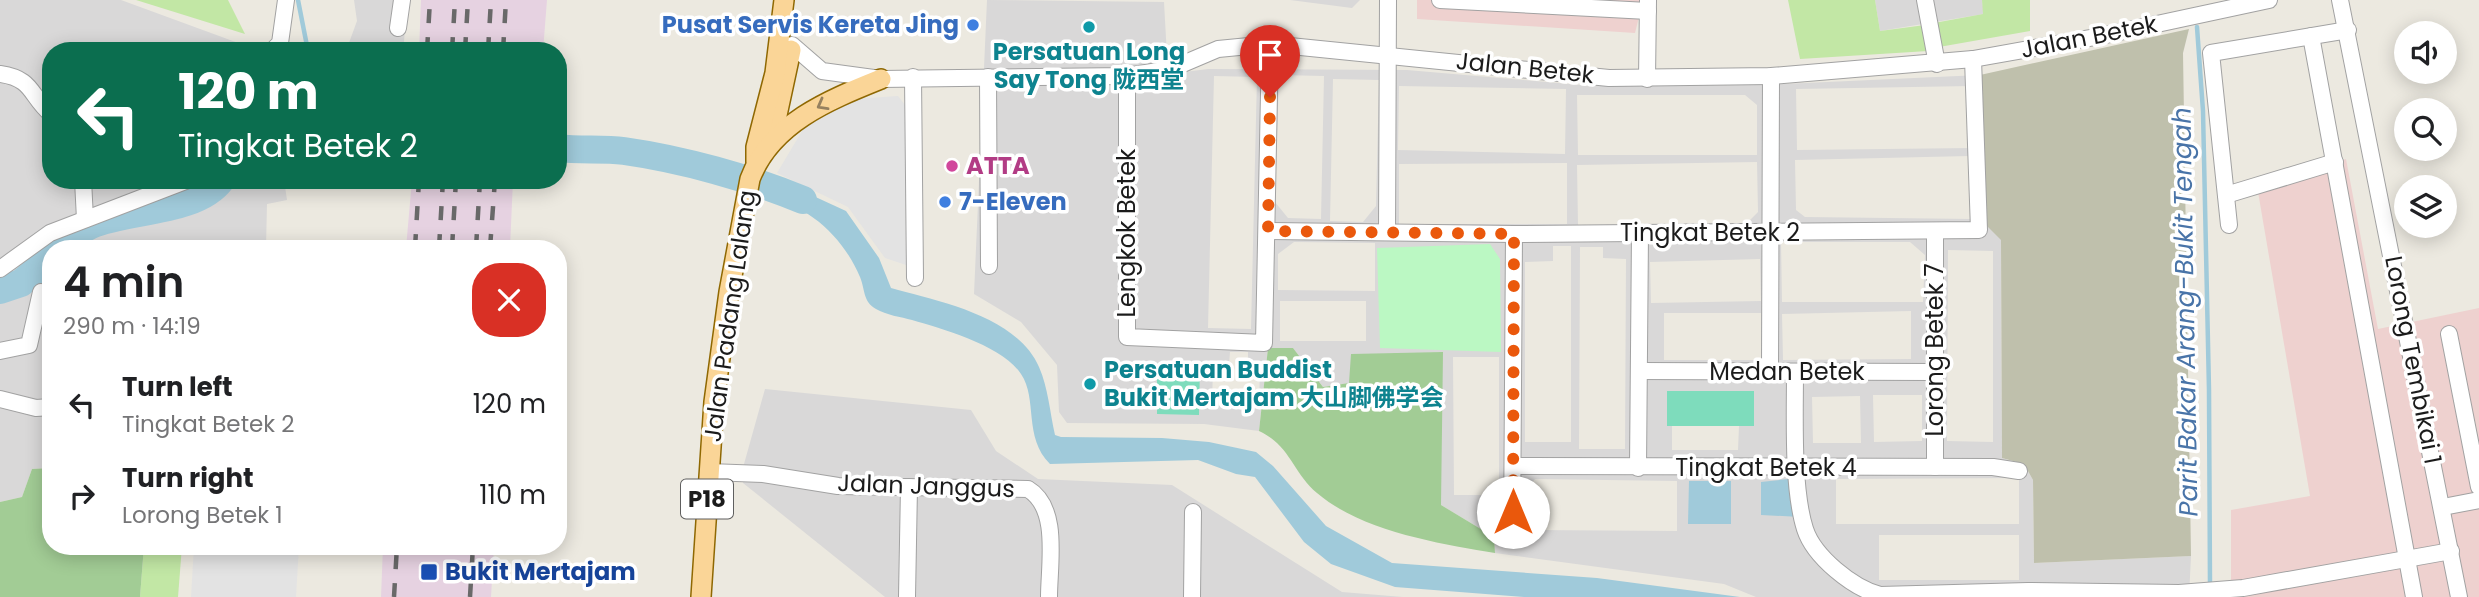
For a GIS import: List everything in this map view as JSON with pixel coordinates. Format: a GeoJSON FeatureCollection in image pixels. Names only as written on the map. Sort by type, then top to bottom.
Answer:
{"type":"FeatureCollection","features":[{"type":"Feature","properties":{"kind":"main road","name":"Jalan Padang Lalang"},"geometry":{"type":"LineString","coordinates":[[701,597],[715,388],[745,195],[755,165],[756,147],[775,73],[784,0]]}},
{"type":"Feature","properties":{"kind":"main road","name":"P18"},"geometry":{"type":"LineString","coordinates":[[771,145],[788,79],[796,0]]}},
{"type":"Feature","properties":{"kind":"main road","name":"Jalan Padang Lalang"},"geometry":{"type":"LineString","coordinates":[[755,165],[786,129],[812,110],[881,79]]}},
{"type":"Feature","properties":{"kind":"street"},"geometry":{"type":"LineString","coordinates":[[280,42],[286,0]]}},
{"type":"Feature","properties":{"kind":"street"},"geometry":{"type":"LineString","coordinates":[[398,28],[402,0]]}},
{"type":"Feature","properties":{"kind":"street"},"geometry":{"type":"LineString","coordinates":[[1387,232],[1390,53],[1388,0]]}},
{"type":"Feature","properties":{"kind":"street"},"geometry":{"type":"LineString","coordinates":[[1440,0],[1648,6],[1647,79]]}},
{"type":"Feature","properties":{"kind":"street"},"geometry":{"type":"LineString","coordinates":[[1926,0],[1937,64]]}},
{"type":"Feature","properties":{"kind":"street","name":"Jalan Betek"},"geometry":{"type":"LineString","coordinates":[[792,45],[822,71],[881,79],[1127,76],[1171,69],[1218,49],[1270,44],[1390,53],[1647,79],[1771,76],[1973,59],[2101,36],[2269,0]]}},
{"type":"Feature","properties":{"kind":"street","name":"Lorong Tembikai 1"},"geometry":{"type":"LineString","coordinates":[[2340,0],[2459,597]]}},
{"type":"Feature","properties":{"kind":"street"},"geometry":{"type":"LineString","coordinates":[[2229,225],[2211,53],[2348,30]]}},
{"type":"Feature","properties":{"kind":"street"},"geometry":{"type":"LineString","coordinates":[[2311,36],[2414,597]]}},
{"type":"Feature","properties":{"kind":"street"},"geometry":{"type":"LineString","coordinates":[[1268,231],[1270,44]]}},
{"type":"Feature","properties":{"kind":"street","name":"Tingkat Betek 2"},"geometry":{"type":"LineString","coordinates":[[1268,231],[1514,234],[1935,233],[1979,230],[1973,59]]}},
{"type":"Feature","properties":{"kind":"street"},"geometry":{"type":"LineString","coordinates":[[0,74],[19,77],[28,83],[42,102]]}},
{"type":"Feature","properties":{"kind":"street","name":"Lengkok Betek"},"geometry":{"type":"LineString","coordinates":[[1127,76],[1127,337],[1264,343],[1268,231]]}},
{"type":"Feature","properties":{"kind":"street"},"geometry":{"type":"LineString","coordinates":[[1770,371],[1771,76]]}},
{"type":"Feature","properties":{"kind":"street"},"geometry":{"type":"LineString","coordinates":[[913,77],[915,278]]}},
{"type":"Feature","properties":{"kind":"street"},"geometry":{"type":"LineString","coordinates":[[988,77],[989,266]]}},
{"type":"Feature","properties":{"kind":"street"},"geometry":{"type":"LineString","coordinates":[[2226,195],[2335,162]]}},
{"type":"Feature","properties":{"kind":"street"},"geometry":{"type":"LineString","coordinates":[[83,189],[85,219]]}},
{"type":"Feature","properties":{"kind":"street"},"geometry":{"type":"LineString","coordinates":[[0,269],[50,233],[164,189]]}},
{"type":"Feature","properties":{"kind":"street"},"geometry":{"type":"LineString","coordinates":[[1638,468],[1640,233]]}},
{"type":"Feature","properties":{"kind":"street","name":"Lorong Betek 7"},"geometry":{"type":"LineString","coordinates":[[1935,233],[1936,467]]}},
{"type":"Feature","properties":{"kind":"street"},"geometry":{"type":"LineString","coordinates":[[1513,535],[1514,234]]}},
{"type":"Feature","properties":{"kind":"street"},"geometry":{"type":"LineString","coordinates":[[0,351],[29,345],[40,292]]}},
{"type":"Feature","properties":{"kind":"street","name":"Lorong Tembikai 1"},"geometry":{"type":"LineString","coordinates":[[2449,334],[2479,487]]}},
{"type":"Feature","properties":{"kind":"street","name":"Medan Betek"},"geometry":{"type":"LineString","coordinates":[[1639,371],[1935,372]]}},
{"type":"Feature","properties":{"kind":"street"},"geometry":{"type":"LineString","coordinates":[[1795,372],[1797,467],[1805,529],[1814,548],[1863,590],[1880,595],[2028,590],[2243,592],[2451,551]]}},
{"type":"Feature","properties":{"kind":"street"},"geometry":{"type":"LineString","coordinates":[[0,399],[42,408]]}},
{"type":"Feature","properties":{"kind":"street","name":"Tingkat Betek 4"},"geometry":{"type":"LineString","coordinates":[[1513,466],[1993,467],[2019,471]]}},
{"type":"Feature","properties":{"kind":"street","name":"Jalan Janggus"},"geometry":{"type":"LineString","coordinates":[[709,472],[763,474],[838,486],[1028,489],[1037,495],[1047,514],[1049,597]]}},
{"type":"Feature","properties":{"kind":"street"},"geometry":{"type":"LineString","coordinates":[[907,597],[909,487]]}},
{"type":"Feature","properties":{"kind":"street"},"geometry":{"type":"LineString","coordinates":[[2442,507],[2479,499]]}},
{"type":"Feature","properties":{"kind":"street"},"geometry":{"type":"LineString","coordinates":[[1192,597],[1193,512]]}},
{"type":"Feature","properties":{"kind":"shaded area"},"geometry":{"type":"Polygon","coordinates":[[[0,0],[121,0],[236,42],[42,42],[42,189],[194,189],[81,224],[62,240],[42,240],[42,258],[22,275],[0,283],[0,0]]]}},
{"type":"Feature","properties":{"kind":"shaded area"},"geometry":{"type":"Polygon","coordinates":[[[354,0],[407,0],[404,42],[349,42],[357,21],[354,0]]]}},
{"type":"Feature","properties":{"kind":"shaded area"},"geometry":{"type":"Polygon","coordinates":[[[421,0],[547,0],[544,42],[419,42],[421,0]]]}},
{"type":"Feature","properties":{"kind":"shaded area"},"geometry":{"type":"Polygon","coordinates":[[[987,0],[1164,2],[1168,74],[1208,69],[1407,70],[1592,86],[1763,85],[1980,75],[2001,240],[2002,458],[2024,464],[2033,480],[2034,563],[2191,556],[2189,597],[1756,597],[1724,584],[1495,553],[1494,537],[1441,505],[1350,383],[1323,387],[1293,348],[1268,348],[1259,431],[1204,424],[1067,423],[1059,412],[1057,365],[1021,322],[974,294],[987,0]],[[1279,75],[1275,202],[1288,218],[1321,219],[1324,76],[1279,75]],[[1214,76],[1208,328],[1251,329],[1257,77],[1214,76]],[[1333,79],[1330,221],[1363,222],[1376,206],[1379,80],[1333,79]],[[1399,86],[1398,150],[1565,154],[1566,89],[1399,86]],[[1971,86],[1796,89],[1797,150],[1972,148],[1971,86]],[[1577,95],[1578,155],[1757,155],[1757,105],[1745,95],[1577,95]],[[1969,156],[1795,160],[1796,210],[1805,217],[1972,219],[1969,156]],[[1757,162],[1577,165],[1578,225],[1747,223],[1758,212],[1757,162]],[[1567,163],[1399,164],[1399,224],[1567,224],[1567,163]],[[1294,242],[1278,254],[1278,290],[1375,291],[1375,243],[1294,242]],[[1781,242],[1782,302],[1923,302],[1925,255],[1910,242],[1781,242]],[[1553,246],[1553,261],[1525,262],[1525,442],[1571,442],[1571,246],[1553,246]],[[1580,247],[1579,449],[1625,449],[1626,259],[1603,258],[1603,247],[1580,247]],[[1948,250],[1947,441],[1993,442],[1993,251],[1948,250]],[[1760,259],[1650,262],[1651,303],[1761,301],[1760,259]],[[1280,301],[1280,341],[1366,341],[1366,301],[1280,301]],[[1911,311],[1782,314],[1783,360],[1911,359],[1911,311]],[[1664,313],[1664,360],[1761,360],[1761,313],[1664,313]],[[1230,352],[1229,365],[1213,365],[1212,405],[1259,406],[1260,369],[1248,368],[1248,352],[1230,352]],[[1453,357],[1454,495],[1499,495],[1499,357],[1453,357]],[[1873,395],[1874,442],[1922,441],[1922,395],[1873,395]],[[1860,396],[1812,397],[1813,443],[1861,443],[1860,396]],[[1672,426],[1672,450],[1738,450],[1739,426],[1672,426]],[[2019,478],[1836,479],[1836,524],[2019,524],[2019,478]],[[1535,479],[1531,484],[1531,530],[1677,531],[1677,481],[1535,479]],[[1879,535],[1879,580],[2019,580],[2019,535],[1879,535]]]}},
{"type":"Feature","properties":{"kind":"shaded area"},"geometry":{"type":"Polygon","coordinates":[[[1290,0],[1360,0],[1352,8],[1290,0]]]}},
{"type":"Feature","properties":{"kind":"shaded area"},"geometry":{"type":"Polygon","coordinates":[[[1417,0],[1643,1],[1635,33],[1417,19],[1417,0]]]}},
{"type":"Feature","properties":{"kind":"shaded area"},"geometry":{"type":"Polygon","coordinates":[[[1875,0],[1982,0],[1984,14],[1880,31],[1875,0]]]}},
{"type":"Feature","properties":{"kind":"shaded area"},"geometry":{"type":"Polygon","coordinates":[[[2189,29],[2183,53],[2191,556],[2034,563],[2033,480],[2024,464],[2002,458],[2001,240],[1984,223],[1980,75],[2189,29]]]}},
{"type":"Feature","properties":{"kind":"shaded area"},"geometry":{"type":"Polygon","coordinates":[[[898,96],[905,105],[906,265],[885,258],[848,207],[777,173],[811,116],[839,100],[898,96]]]}},
{"type":"Feature","properties":{"kind":"shaded area"},"geometry":{"type":"Polygon","coordinates":[[[2346,159],[2378,329],[2479,308],[2479,597],[2231,597],[2231,510],[2310,496],[2257,186],[2346,159]]]}},
{"type":"Feature","properties":{"kind":"shaded area"},"geometry":{"type":"Polygon","coordinates":[[[285,189],[287,200],[267,204],[266,240],[82,240],[97,227],[195,206],[217,191],[285,189]]]}},
{"type":"Feature","properties":{"kind":"shaded area"},"geometry":{"type":"Polygon","coordinates":[[[411,189],[513,189],[510,240],[407,240],[411,189]]]}},
{"type":"Feature","properties":{"kind":"shaded area"},"geometry":{"type":"Polygon","coordinates":[[[42,277],[42,468],[32,469],[22,497],[0,502],[0,297],[42,277]]]}},
{"type":"Feature","properties":{"kind":"shaded area"},"geometry":{"type":"Polygon","coordinates":[[[765,389],[971,410],[996,451],[1038,479],[1172,485],[1342,592],[1403,597],[885,597],[743,483],[744,464],[765,389]]]}},
{"type":"Feature","properties":{"kind":"shaded area"},"geometry":{"type":"Polygon","coordinates":[[[193,555],[298,555],[296,597],[191,597],[193,555]]]}},
{"type":"Feature","properties":{"kind":"shaded area"},"geometry":{"type":"Polygon","coordinates":[[[383,555],[493,555],[491,597],[381,597],[383,555]]]}},
{"type":"Feature","properties":{"kind":"green space"},"geometry":{"type":"Polygon","coordinates":[[[136,0],[228,0],[245,34],[136,0]]]}},
{"type":"Feature","properties":{"kind":"green space"},"geometry":{"type":"Polygon","coordinates":[[[1788,0],[1875,0],[1880,31],[1925,25],[1928,51],[1800,59],[1788,0]]]}},
{"type":"Feature","properties":{"kind":"green space"},"geometry":{"type":"Polygon","coordinates":[[[1982,0],[2030,0],[2030,31],[1939,47],[1934,23],[1983,14],[1982,0]]]}},
{"type":"Feature","properties":{"kind":"green space"},"geometry":{"type":"Polygon","coordinates":[[[1490,244],[1500,259],[1501,352],[1380,348],[1377,248],[1490,244]]]}},
{"type":"Feature","properties":{"kind":"green space"},"geometry":{"type":"Polygon","coordinates":[[[1268,348],[1293,348],[1323,387],[1349,383],[1351,354],[1443,352],[1441,505],[1494,537],[1495,553],[1426,540],[1378,526],[1335,506],[1317,493],[1302,477],[1285,451],[1259,431],[1268,348]]]}},
{"type":"Feature","properties":{"kind":"green space"},"geometry":{"type":"Polygon","coordinates":[[[1157,363],[1200,363],[1199,415],[1157,414],[1157,363]]]}},
{"type":"Feature","properties":{"kind":"green space"},"geometry":{"type":"Polygon","coordinates":[[[1667,391],[1754,391],[1754,426],[1667,426],[1667,391]]]}},
{"type":"Feature","properties":{"kind":"green space"},"geometry":{"type":"Polygon","coordinates":[[[42,468],[42,555],[143,555],[140,597],[0,597],[0,502],[22,497],[32,469],[42,468]]]}},
{"type":"Feature","properties":{"kind":"green space"},"geometry":{"type":"Polygon","coordinates":[[[143,555],[181,555],[178,597],[140,597],[143,555]]]}},
{"type":"Feature","properties":{"kind":"water"},"geometry":{"type":"Polygon","coordinates":[[[772,177],[846,211],[879,258],[891,288],[974,313],[1013,335],[1028,349],[1039,367],[1055,435],[1162,438],[1209,442],[1256,452],[1273,466],[1326,526],[1392,563],[1597,578],[1740,597],[1524,597],[1395,587],[1331,564],[1304,542],[1255,477],[1236,474],[1198,460],[1050,464],[1036,442],[1026,384],[1012,364],[1001,355],[971,340],[940,328],[884,313],[872,306],[853,262],[834,236],[823,225],[796,208],[766,198],[772,177]]]}},
{"type":"Feature","properties":{"kind":"water"},"geometry":{"type":"Polygon","coordinates":[[[1788,479],[1799,489],[1800,517],[1761,515],[1761,482],[1788,479]]]}},
{"type":"Feature","properties":{"kind":"water"},"geometry":{"type":"Polygon","coordinates":[[[1689,481],[1731,481],[1731,524],[1688,524],[1689,481]]]}},
{"type":"Feature","properties":{"kind":"waterway"},"geometry":{"type":"LineString","coordinates":[[298,0],[306,42]]}},
{"type":"Feature","properties":{"kind":"waterway","name":"Parit Bakar Arang-Bukit Tengah"},"geometry":{"type":"LineString","coordinates":[[2197,27],[2203,111],[2210,585]]}},
{"type":"Feature","properties":{"kind":"waterway"},"geometry":{"type":"LineString","coordinates":[[567,149],[616,150],[692,164],[803,200]]}},
{"type":"Feature","properties":{"kind":"waterway"},"geometry":{"type":"LineString","coordinates":[[70,240],[91,225],[179,205],[212,189]]}},
{"type":"Feature","properties":{"kind":"waterway"},"geometry":{"type":"LineString","coordinates":[[0,290],[21,283],[42,266]]}},
{"type":"Feature","properties":{"kind":"railway"},"geometry":{"type":"LineString","coordinates":[[428,42],[430,0]]}},
{"type":"Feature","properties":{"kind":"railway"},"geometry":{"type":"LineString","coordinates":[[453,42],[455,0]]}},
{"type":"Feature","properties":{"kind":"railway"},"geometry":{"type":"LineString","coordinates":[[466,42],[468,0]]}},
{"type":"Feature","properties":{"kind":"railway"},"geometry":{"type":"LineString","coordinates":[[489,42],[491,0]]}},
{"type":"Feature","properties":{"kind":"railway"},"geometry":{"type":"LineString","coordinates":[[504,42],[506,0]]}},
{"type":"Feature","properties":{"kind":"railway"},"geometry":{"type":"LineString","coordinates":[[415,240],[418,189]]}},
{"type":"Feature","properties":{"kind":"railway"},"geometry":{"type":"LineString","coordinates":[[439,240],[442,189]]}},
{"type":"Feature","properties":{"kind":"railway"},"geometry":{"type":"LineString","coordinates":[[452,240],[455,189]]}},
{"type":"Feature","properties":{"kind":"railway"},"geometry":{"type":"LineString","coordinates":[[476,240],[479,189]]}},
{"type":"Feature","properties":{"kind":"railway"},"geometry":{"type":"LineString","coordinates":[[491,240],[494,189]]}},
{"type":"Feature","properties":{"kind":"railway"},"geometry":{"type":"LineString","coordinates":[[394,597],[396,555]]}},
{"type":"Feature","properties":{"kind":"railway"},"geometry":{"type":"LineString","coordinates":[[470,597],[472,555]]}},
{"type":"Feature","properties":{"kind":"place","name":"Pusat Servis Kereta Jing"},"geometry":{"type":"Point","coordinates":[973,25]}},
{"type":"Feature","properties":{"kind":"place","name":"Persatuan Long Say Tong 陇西堂"},"geometry":{"type":"Point","coordinates":[1089,27]}},
{"type":"Feature","properties":{"kind":"place","name":"ATTA"},"geometry":{"type":"Point","coordinates":[952,166]}},
{"type":"Feature","properties":{"kind":"place","name":"7-Eleven"},"geometry":{"type":"Point","coordinates":[945,202]}},
{"type":"Feature","properties":{"kind":"place","name":"Persatuan Buddist Bukit Mertajam 大山脚佛学会"},"geometry":{"type":"Point","coordinates":[1090,384]}},
{"type":"Feature","properties":{"kind":"place","name":"Bukit Mertajam"},"geometry":{"type":"Point","coordinates":[429,572]}},
{"type":"Feature","properties":{"kind":"route"},"geometry":{"type":"LineString","coordinates":[[1270,97],[1268,231],[1514,234],[1513,512]]}}]}
